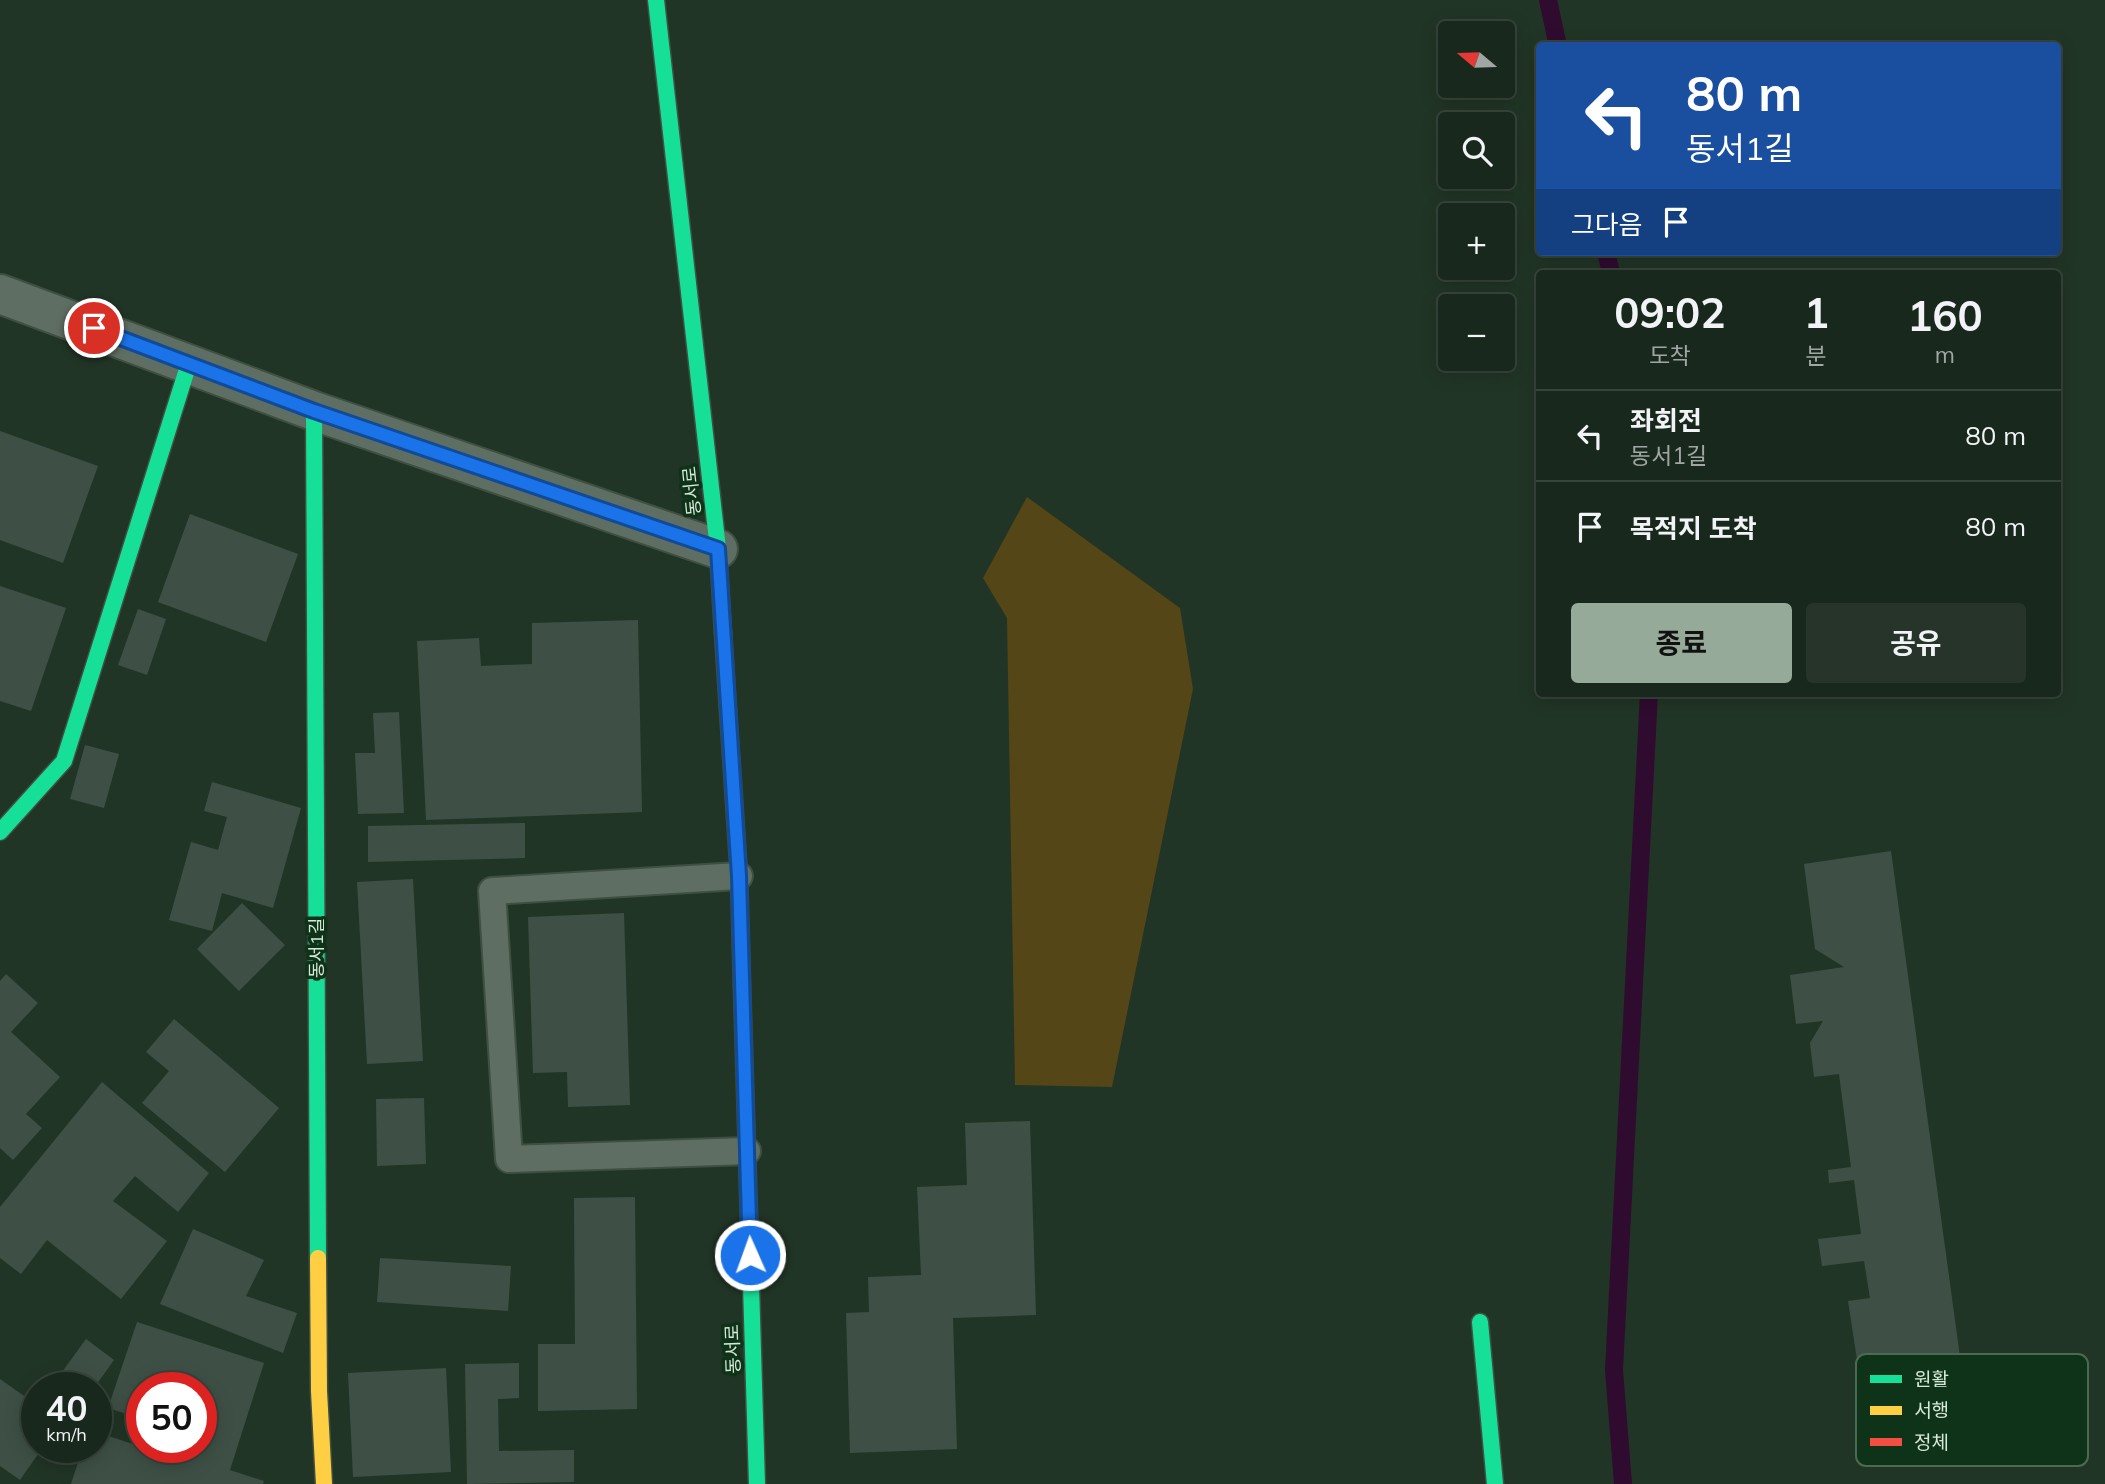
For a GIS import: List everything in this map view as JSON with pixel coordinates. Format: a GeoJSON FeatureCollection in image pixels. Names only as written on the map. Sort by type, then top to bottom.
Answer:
{"type":"FeatureCollection","features":[{"type":"Feature","properties":{"kind":"street","name":"동서로"},"geometry":{"type":"LineString","coordinates":[[656,0],[718,549],[739,876],[757,1484]]}},
{"type":"Feature","properties":{"kind":"street"},"geometry":{"type":"LineString","coordinates":[[0,293],[314,411],[718,549]]}},
{"type":"Feature","properties":{"kind":"street"},"geometry":{"type":"LineString","coordinates":[[0,832],[64,761],[189,363]]}},
{"type":"Feature","properties":{"kind":"street","name":"동서1길"},"geometry":{"type":"LineString","coordinates":[[314,411],[319,1391],[324,1484]]}},
{"type":"Feature","properties":{"kind":"street"},"geometry":{"type":"LineString","coordinates":[[1480,1322],[1495,1484]]}},
{"type":"Feature","properties":{"kind":"lane"},"geometry":{"type":"LineString","coordinates":[[739,876],[492,891],[509,1159],[747,1151]]}},
{"type":"Feature","properties":{"kind":"shaded area"},"geometry":{"type":"Polygon","coordinates":[[[1027,497],[1180,608],[1193,689],[1112,1087],[1015,1085],[1007,618],[983,578],[1027,497]]]}},
{"type":"Feature","properties":{"kind":"building"},"geometry":{"type":"Polygon","coordinates":[[[0,431],[98,466],[63,563],[0,540],[0,431]]]}},
{"type":"Feature","properties":{"kind":"building"},"geometry":{"type":"Polygon","coordinates":[[[190,514],[298,554],[266,642],[158,602],[190,514]]]}},
{"type":"Feature","properties":{"kind":"building"},"geometry":{"type":"Polygon","coordinates":[[[0,586],[66,608],[31,711],[0,701],[0,586]]]}},
{"type":"Feature","properties":{"kind":"building"},"geometry":{"type":"Polygon","coordinates":[[[138,609],[166,619],[147,675],[118,665],[138,609]]]}},
{"type":"Feature","properties":{"kind":"building"},"geometry":{"type":"Polygon","coordinates":[[[638,620],[642,812],[426,820],[417,641],[479,638],[481,666],[532,664],[532,623],[638,620]]]}},
{"type":"Feature","properties":{"kind":"building"},"geometry":{"type":"Polygon","coordinates":[[[399,712],[404,813],[358,814],[355,753],[375,753],[373,713],[399,712]]]}},
{"type":"Feature","properties":{"kind":"building"},"geometry":{"type":"Polygon","coordinates":[[[85,745],[119,754],[104,808],[70,799],[85,745]]]}},
{"type":"Feature","properties":{"kind":"building"},"geometry":{"type":"Polygon","coordinates":[[[212,782],[301,808],[273,908],[222,893],[212,931],[169,920],[191,842],[218,850],[227,817],[204,811],[212,782]]]}},
{"type":"Feature","properties":{"kind":"building"},"geometry":{"type":"Polygon","coordinates":[[[525,823],[525,858],[368,862],[368,826],[525,823]]]}},
{"type":"Feature","properties":{"kind":"building"},"geometry":{"type":"Polygon","coordinates":[[[1891,851],[1960,1354],[1856,1354],[1848,1301],[1870,1298],[1864,1261],[1822,1266],[1818,1239],[1861,1234],[1854,1180],[1829,1183],[1828,1170],[1851,1167],[1839,1074],[1814,1077],[1810,1043],[1823,1021],[1796,1024],[1790,975],[1844,967],[1815,949],[1804,864],[1891,851]]]}},
{"type":"Feature","properties":{"kind":"building"},"geometry":{"type":"Polygon","coordinates":[[[413,879],[423,1061],[367,1064],[357,882],[413,879]]]}},
{"type":"Feature","properties":{"kind":"building"},"geometry":{"type":"Polygon","coordinates":[[[242,903],[285,945],[239,991],[197,949],[242,903]]]}},
{"type":"Feature","properties":{"kind":"building"},"geometry":{"type":"Polygon","coordinates":[[[624,913],[630,1105],[568,1107],[567,1072],[533,1073],[528,917],[624,913]]]}},
{"type":"Feature","properties":{"kind":"building"},"geometry":{"type":"Polygon","coordinates":[[[6,974],[38,1003],[11,1032],[60,1077],[26,1114],[42,1128],[13,1160],[0,1148],[0,981],[6,974]]]}},
{"type":"Feature","properties":{"kind":"building"},"geometry":{"type":"Polygon","coordinates":[[[174,1019],[279,1108],[225,1172],[142,1103],[169,1071],[146,1052],[174,1019]]]}},
{"type":"Feature","properties":{"kind":"building"},"geometry":{"type":"Polygon","coordinates":[[[102,1082],[209,1173],[178,1212],[135,1176],[113,1201],[167,1241],[121,1299],[47,1240],[21,1274],[0,1258],[0,1207],[102,1082]]]}},
{"type":"Feature","properties":{"kind":"building"},"geometry":{"type":"Polygon","coordinates":[[[424,1098],[426,1164],[377,1166],[376,1099],[424,1098]]]}},
{"type":"Feature","properties":{"kind":"building"},"geometry":{"type":"Polygon","coordinates":[[[1030,1121],[1036,1315],[953,1318],[957,1449],[850,1453],[846,1313],[869,1312],[868,1277],[921,1275],[917,1187],[967,1185],[965,1123],[1030,1121]]]}},
{"type":"Feature","properties":{"kind":"building"},"geometry":{"type":"Polygon","coordinates":[[[635,1197],[637,1409],[538,1411],[538,1344],[575,1344],[574,1198],[635,1197]]]}},
{"type":"Feature","properties":{"kind":"building"},"geometry":{"type":"Polygon","coordinates":[[[193,1229],[264,1260],[246,1296],[297,1313],[283,1353],[160,1304],[193,1229]]]}},
{"type":"Feature","properties":{"kind":"building"},"geometry":{"type":"Polygon","coordinates":[[[380,1258],[511,1266],[508,1311],[377,1302],[380,1258]]]}},
{"type":"Feature","properties":{"kind":"building"},"geometry":{"type":"Polygon","coordinates":[[[137,1322],[264,1363],[230,1470],[264,1481],[263,1484],[71,1484],[78,1463],[112,1463],[112,1437],[126,1442],[126,1463],[217,1463],[217,1372],[126,1372],[126,1414],[112,1409],[112,1396],[137,1322]]]}},
{"type":"Feature","properties":{"kind":"building"},"geometry":{"type":"Polygon","coordinates":[[[86,1339],[114,1360],[105,1372],[62,1372],[86,1339]]]}},
{"type":"Feature","properties":{"kind":"building"},"geometry":{"type":"Polygon","coordinates":[[[519,1363],[519,1398],[498,1399],[499,1451],[574,1450],[574,1482],[467,1484],[465,1364],[519,1363]]]}},
{"type":"Feature","properties":{"kind":"building"},"geometry":{"type":"Polygon","coordinates":[[[446,1368],[451,1472],[353,1477],[348,1373],[446,1368]]]}},
{"type":"Feature","properties":{"kind":"building"},"geometry":{"type":"Polygon","coordinates":[[[0,1379],[21,1394],[21,1463],[32,1463],[20,1480],[0,1466],[0,1379]]]}},
{"type":"Feature","properties":{"kind":"waterway"},"geometry":{"type":"LineString","coordinates":[[1548,0],[1557,42]]}},
{"type":"Feature","properties":{"kind":"waterway"},"geometry":{"type":"LineString","coordinates":[[1607,256],[1610,270]]}},
{"type":"Feature","properties":{"kind":"waterway"},"geometry":{"type":"LineString","coordinates":[[1623,1484],[1614,1370],[1649,697]]}},
{"type":"Feature","properties":{"kind":"traffic: fast"},"geometry":{"type":"LineString","coordinates":[[656,0],[718,549],[723,633]]}},
{"type":"Feature","properties":{"kind":"traffic: fast"},"geometry":{"type":"LineString","coordinates":[[0,832],[64,761],[189,363]]}},
{"type":"Feature","properties":{"kind":"traffic: fast"},"geometry":{"type":"LineString","coordinates":[[314,411],[318,1258]]}},
{"type":"Feature","properties":{"kind":"traffic: fast"},"geometry":{"type":"LineString","coordinates":[[742,986],[757,1484]]}},
{"type":"Feature","properties":{"kind":"traffic: fast"},"geometry":{"type":"LineString","coordinates":[[1480,1322],[1495,1484]]}},
{"type":"Feature","properties":{"kind":"traffic: slow"},"geometry":{"type":"LineString","coordinates":[[318,1258],[319,1391],[324,1484]]}},
{"type":"Feature","properties":{"kind":"traffic: jam"},"geometry":{"type":"LineString","coordinates":[[723,633],[739,876],[742,986]]}},
{"type":"Feature","properties":{"kind":"route"},"geometry":{"type":"LineString","coordinates":[[94,328],[314,411],[718,549],[739,876],[750,1255]]}}]}
